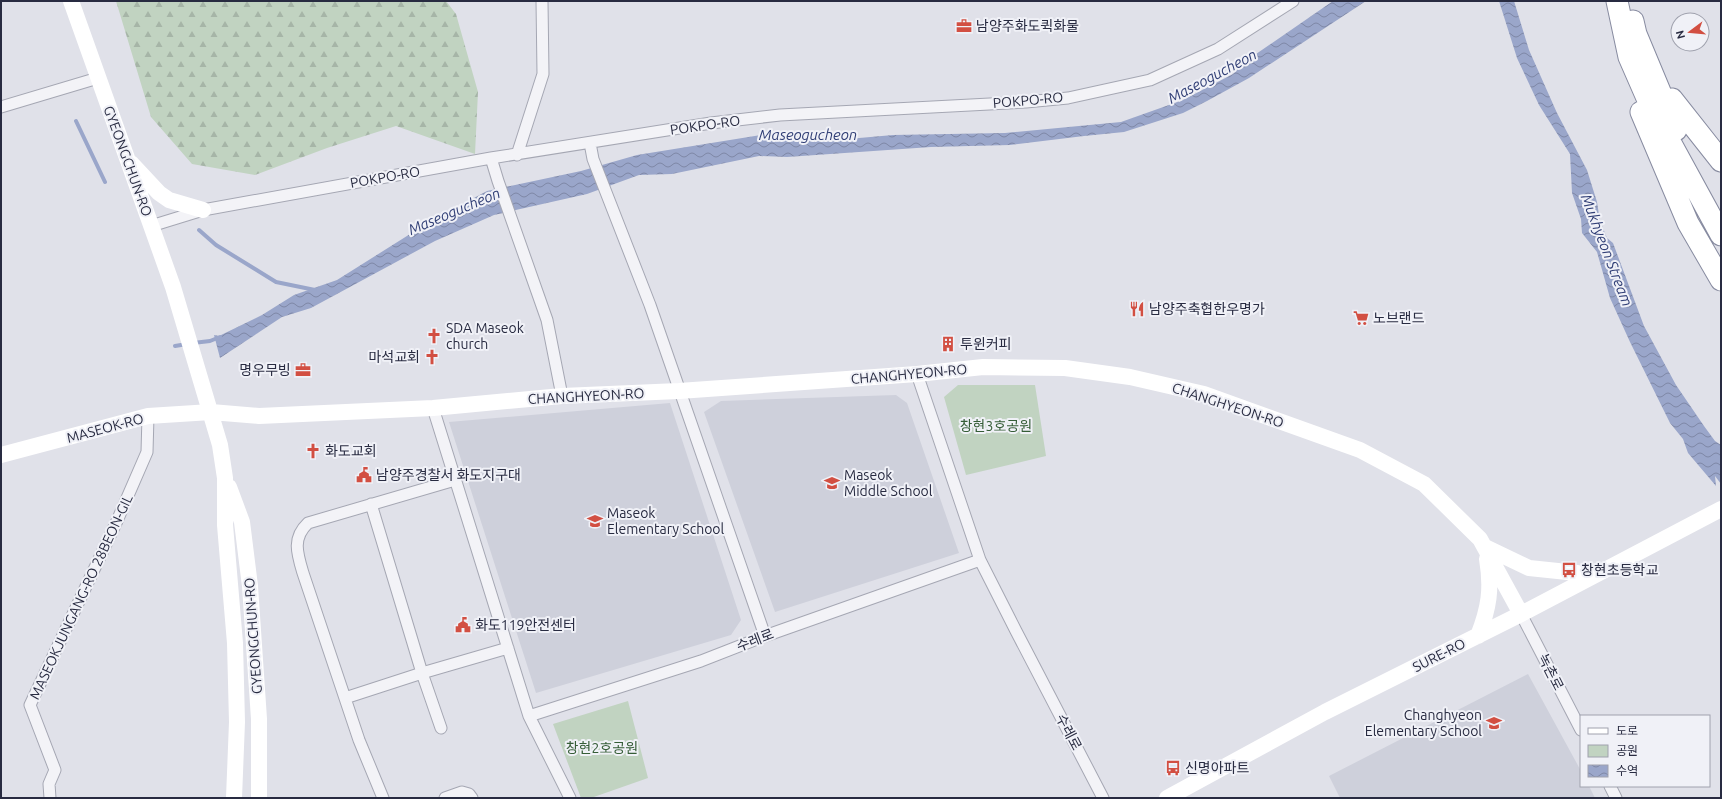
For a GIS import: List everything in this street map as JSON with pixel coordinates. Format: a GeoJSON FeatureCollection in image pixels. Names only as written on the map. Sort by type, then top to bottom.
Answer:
{"type":"FeatureCollection","features":[{"type":"Feature","properties":{"kind":"highway"},"geometry":{"type":"LineString","coordinates":[[1617,1],[1642,117],[1688,223],[1721,280]]}},
{"type":"Feature","properties":{"kind":"highway"},"geometry":{"type":"LineString","coordinates":[[1630,1],[1636,34],[1680,138],[1721,207]]}},
{"type":"Feature","properties":{"kind":"highway"},"geometry":{"type":"LineString","coordinates":[[1629,57],[1650,105],[1721,235]]}},
{"type":"Feature","properties":{"kind":"highway"},"geometry":{"type":"LineString","coordinates":[[1654,77],[1721,162]]}},
{"type":"Feature","properties":{"kind":"main road","name":"GYEONGCHUN-RO"},"geometry":{"type":"LineString","coordinates":[[71,1],[184,322],[220,445],[225,478],[225,525],[235,643],[237,722],[234,798]]}},
{"type":"Feature","properties":{"kind":"main road"},"geometry":{"type":"LineString","coordinates":[[127,159],[159,193],[169,200],[203,210]]}},
{"type":"Feature","properties":{"kind":"main road","name":"CHANGHYEON-RO"},"geometry":{"type":"LineString","coordinates":[[211,412],[259,416],[433,408],[562,396],[679,390],[918,374],[982,367],[1065,368],[1130,376],[1204,394],[1360,450],[1424,484],[1480,539],[1521,614]]}},
{"type":"Feature","properties":{"kind":"main road","name":"MASEOK-RO"},"geometry":{"type":"LineString","coordinates":[[1,456],[148,416],[211,412]]}},
{"type":"Feature","properties":{"kind":"main road","name":"GYEONGCHUN-RO"},"geometry":{"type":"LineString","coordinates":[[225,478],[242,522],[250,586],[259,719],[259,798]]}},
{"type":"Feature","properties":{"kind":"main road","name":"SURE-RO"},"geometry":{"type":"LineString","coordinates":[[1166,798],[1325,712],[1521,614],[1717,511]]}},
{"type":"Feature","properties":{"kind":"main road"},"geometry":{"type":"LineString","coordinates":[[1485,548],[1529,568],[1577,573],[1591,577]]}},
{"type":"Feature","properties":{"kind":"main road"},"geometry":{"type":"LineString","coordinates":[[1478,636],[1486,616],[1489,601],[1490,572],[1485,548]]}},
{"type":"Feature","properties":{"kind":"street"},"geometry":{"type":"LineString","coordinates":[[517,155],[543,74],[542,1]]}},
{"type":"Feature","properties":{"kind":"street","name":"POKPO-RO"},"geometry":{"type":"LineString","coordinates":[[151,226],[203,210],[491,158],[711,123],[780,115],[1068,98],[1150,80],[1218,49],[1293,1]]}},
{"type":"Feature","properties":{"kind":"street"},"geometry":{"type":"LineString","coordinates":[[1,107],[98,78]]}},
{"type":"Feature","properties":{"kind":"street"},"geometry":{"type":"LineString","coordinates":[[590,143],[608,198],[650,305],[765,636]]}},
{"type":"Feature","properties":{"kind":"street"},"geometry":{"type":"LineString","coordinates":[[491,158],[498,182],[547,320],[562,396]]}},
{"type":"Feature","properties":{"kind":"street","name":"수레로"},"geometry":{"type":"LineString","coordinates":[[918,374],[980,560],[1103,798]]}},
{"type":"Feature","properties":{"kind":"street"},"geometry":{"type":"LineString","coordinates":[[433,408],[529,716],[570,798]]}},
{"type":"Feature","properties":{"kind":"street","name":"MASEOKJUNGANG-RO 28BEON-GIL"},"geometry":{"type":"LineString","coordinates":[[50,798],[49,784],[55,770],[30,705],[117,521],[147,452],[148,416]]}},
{"type":"Feature","properties":{"kind":"street"},"geometry":{"type":"LineString","coordinates":[[383,798],[359,740],[303,573],[297,548],[298,536],[301,530],[308,523],[455,480]]}},
{"type":"Feature","properties":{"kind":"street"},"geometry":{"type":"LineString","coordinates":[[371,504],[422,673],[441,728]]}},
{"type":"Feature","properties":{"kind":"street","name":"수레로"},"geometry":{"type":"LineString","coordinates":[[529,716],[701,661],[765,636],[980,560]]}},
{"type":"Feature","properties":{"kind":"street","name":"녹촌로"},"geometry":{"type":"LineString","coordinates":[[1521,614],[1580,728]]}},
{"type":"Feature","properties":{"kind":"street"},"geometry":{"type":"LineString","coordinates":[[345,698],[422,673],[508,648]]}},
{"type":"Feature","properties":{"kind":"street"},"geometry":{"type":"LineString","coordinates":[[1610,787],[1616,798]]}},
{"type":"Feature","properties":{"kind":"street"},"geometry":{"type":"LineString","coordinates":[[445,798],[462,792],[469,794],[472,798]]}},
{"type":"Feature","properties":{"kind":"shaded area","name":"Maseok Middle School"},"geometry":{"type":"Polygon","coordinates":[[[896,395],[907,403],[959,553],[775,612],[704,412],[721,401],[896,395]]]}},
{"type":"Feature","properties":{"kind":"shaded area","name":"Maseok Elementary School"},"geometry":{"type":"Polygon","coordinates":[[[670,403],[741,620],[731,635],[536,693],[449,422],[670,403]]]}},
{"type":"Feature","properties":{"kind":"shaded area","name":"Changhyeon Elementary School"},"geometry":{"type":"Polygon","coordinates":[[[1528,674],[1580,769],[1580,787],[1590,787],[1595,798],[1340,798],[1329,776],[1528,674]]]}},
{"type":"Feature","properties":{"kind":"green space"},"geometry":{"type":"Polygon","coordinates":[[[116,1],[446,1],[456,14],[478,92],[475,154],[396,126],[327,148],[255,175],[192,164],[151,117],[116,1]]]}},
{"type":"Feature","properties":{"kind":"green space","name":"창현3호공원"},"geometry":{"type":"Polygon","coordinates":[[[958,385],[1035,385],[1046,456],[966,475],[944,397],[958,385]]]}},
{"type":"Feature","properties":{"kind":"green space","name":"창현2호공원"},"geometry":{"type":"Polygon","coordinates":[[[628,701],[648,778],[591,798],[581,798],[553,724],[628,701]]]}},
{"type":"Feature","properties":{"kind":"water"},"geometry":{"type":"Polygon","coordinates":[[[1333,1],[1366,1],[1249,78],[1207,101],[1183,113],[1124,132],[1010,145],[931,147],[787,157],[759,156],[672,174],[639,175],[587,194],[494,215],[435,241],[311,308],[282,317],[220,358],[214,335],[219,336],[262,315],[294,295],[337,280],[426,224],[487,191],[581,171],[637,155],[767,134],[848,139],[893,135],[1005,133],[1121,122],[1183,100],[1233,74],[1243,63],[1333,1]]]}},
{"type":"Feature","properties":{"kind":"water","name":"Mukhyeon Stream"},"geometry":{"type":"Polygon","coordinates":[[[1499,1],[1514,1],[1529,50],[1557,113],[1587,170],[1597,202],[1600,221],[1607,238],[1613,243],[1644,326],[1676,385],[1715,441],[1721,445],[1721,484],[1715,476],[1716,486],[1688,453],[1683,439],[1670,423],[1630,342],[1610,298],[1597,252],[1582,233],[1581,219],[1572,193],[1570,154],[1539,105],[1517,58],[1499,1]]]}},
{"type":"Feature","properties":{"kind":"waterway"},"geometry":{"type":"LineString","coordinates":[[76,121],[105,182]]}},
{"type":"Feature","properties":{"kind":"waterway"},"geometry":{"type":"LineString","coordinates":[[199,230],[216,245],[276,282],[315,290]]}},
{"type":"Feature","properties":{"kind":"waterway","name":"Maseogucheon"},"geometry":{"type":"LineString","coordinates":[[193,343],[210,341],[220,337]]}},
{"type":"Feature","properties":{"kind":"waterway","name":"Maseogucheon"},"geometry":{"type":"LineString","coordinates":[[175,346],[187,344]]}},
{"type":"Feature","properties":{"kind":"place","name":"남양주화도퀵화물"},"geometry":{"type":"Point","coordinates":[964,26]}},
{"type":"Feature","properties":{"kind":"place","name":"남양주축협한우명가"},"geometry":{"type":"Point","coordinates":[1137,309]}},
{"type":"Feature","properties":{"kind":"place","name":"노브랜드"},"geometry":{"type":"Point","coordinates":[1361,318]}},
{"type":"Feature","properties":{"kind":"place","name":"SDA Maseok church"},"geometry":{"type":"Point","coordinates":[434,336]}},
{"type":"Feature","properties":{"kind":"place","name":"투윈커피"},"geometry":{"type":"Point","coordinates":[948,344]}},
{"type":"Feature","properties":{"kind":"place","name":"마석교회"},"geometry":{"type":"Point","coordinates":[432,357]}},
{"type":"Feature","properties":{"kind":"place","name":"명우무빙"},"geometry":{"type":"Point","coordinates":[303,370]}},
{"type":"Feature","properties":{"kind":"place","name":"화도교회"},"geometry":{"type":"Point","coordinates":[313,451]}},
{"type":"Feature","properties":{"kind":"place","name":"남양주경찰서 화도지구대"},"geometry":{"type":"Point","coordinates":[364,475]}},
{"type":"Feature","properties":{"kind":"place","name":"Maseok Middle School"},"geometry":{"type":"Point","coordinates":[832,483]}},
{"type":"Feature","properties":{"kind":"place","name":"Maseok Elementary School"},"geometry":{"type":"Point","coordinates":[595,521]}},
{"type":"Feature","properties":{"kind":"place","name":"창현초등학교"},"geometry":{"type":"Point","coordinates":[1569,570]}},
{"type":"Feature","properties":{"kind":"place","name":"화도119안전센터"},"geometry":{"type":"Point","coordinates":[463,625]}},
{"type":"Feature","properties":{"kind":"place","name":"Changhyeon Elementary School"},"geometry":{"type":"Point","coordinates":[1494,723]}},
{"type":"Feature","properties":{"kind":"place","name":"신명아파트"},"geometry":{"type":"Point","coordinates":[1173,768]}}]}
